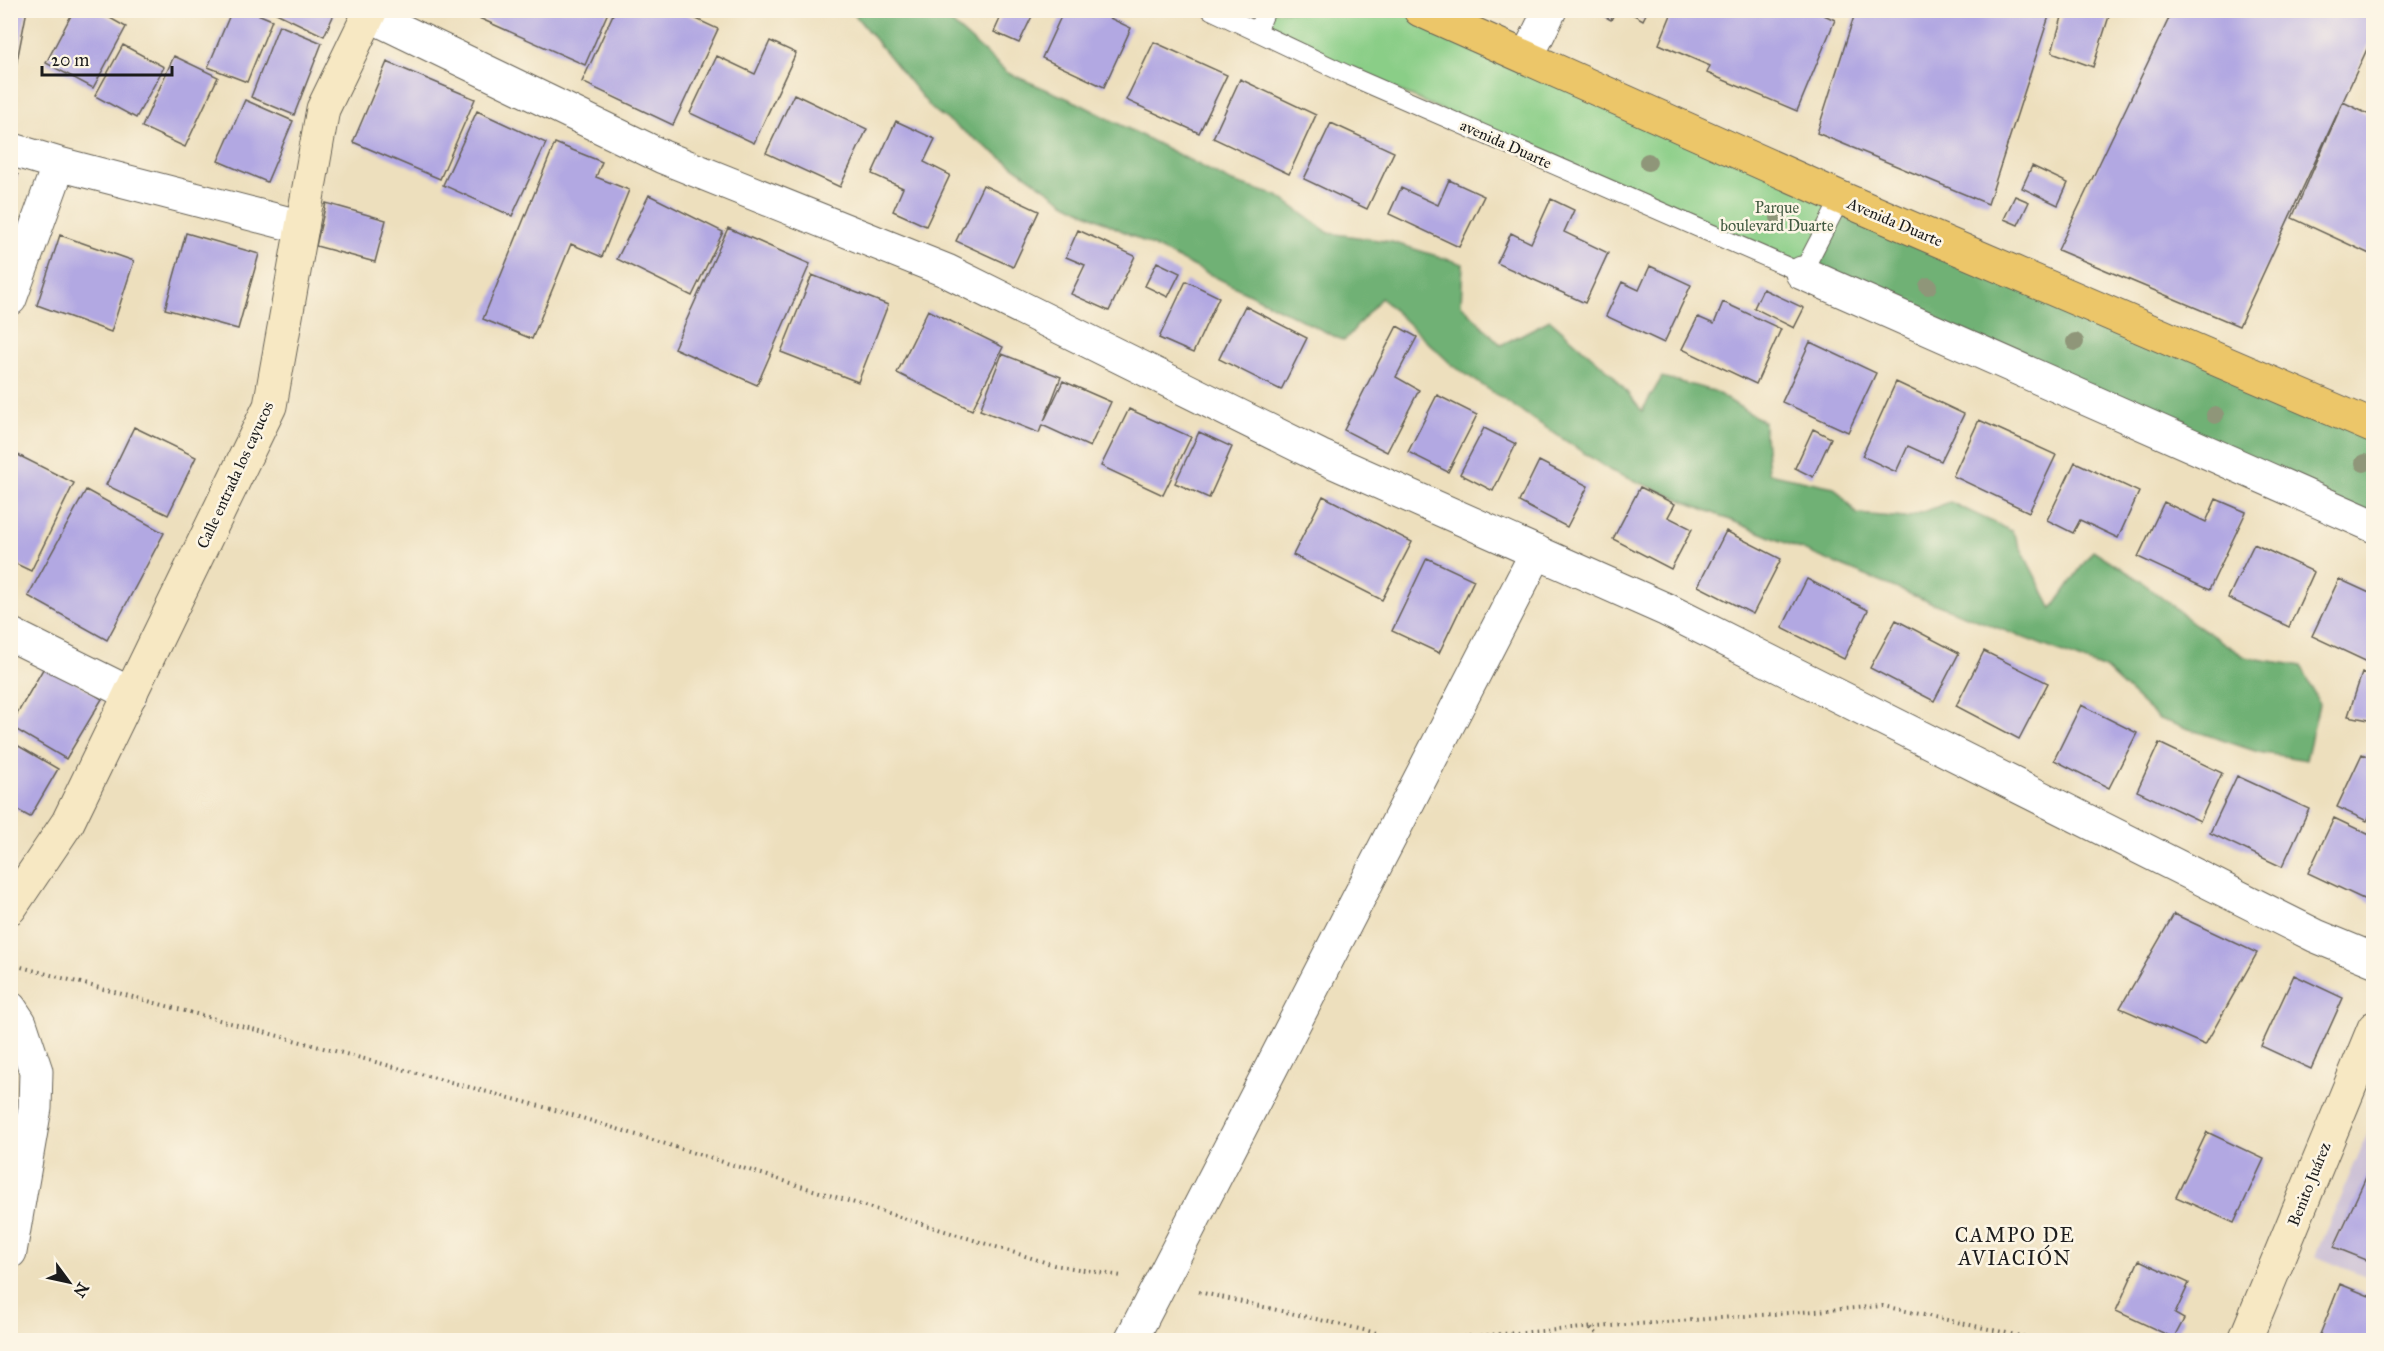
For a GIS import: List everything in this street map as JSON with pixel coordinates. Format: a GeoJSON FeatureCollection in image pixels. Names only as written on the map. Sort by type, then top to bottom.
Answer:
{"type":"FeatureCollection","features":[{"type":"Feature","properties":{"kind":"main road","name":"Avenida Duarte"},"geometry":{"type":"LineString","coordinates":[[1420,10],[1841,198],[2373,427]]}},
{"type":"Feature","properties":{"kind":"main road","name":"Calle entrada los cayucos"},"geometry":{"type":"LineString","coordinates":[[10,908],[68,822],[270,406],[323,109],[370,13]]}},
{"type":"Feature","properties":{"kind":"main road","name":"Benito Juárez"},"geometry":{"type":"LineString","coordinates":[[2246,1341],[2373,1028]]}},
{"type":"Feature","properties":{"kind":"street"},"geometry":{"type":"LineString","coordinates":[[1527,57],[1550,10]]}},
{"type":"Feature","properties":{"kind":"street"},"geometry":{"type":"LineString","coordinates":[[370,13],[663,157],[947,271],[1320,456],[1667,610],[2316,936],[2373,960]]}},
{"type":"Feature","properties":{"kind":"street"},"geometry":{"type":"LineString","coordinates":[[10,149],[59,164],[302,227]]}},
{"type":"Feature","properties":{"kind":"street"},"geometry":{"type":"LineString","coordinates":[[10,299],[59,164]]}},
{"type":"Feature","properties":{"kind":"street"},"geometry":{"type":"LineString","coordinates":[[1802,273],[2373,526]]}},
{"type":"Feature","properties":{"kind":"street"},"geometry":{"type":"LineString","coordinates":[[1131,1341],[1537,552]]}},
{"type":"Feature","properties":{"kind":"street"},"geometry":{"type":"LineString","coordinates":[[10,634],[131,694]]}},
{"type":"Feature","properties":{"kind":"street"},"geometry":{"type":"LineString","coordinates":[[10,1008],[20,1023],[36,1071],[35,1108],[10,1252]]}},
{"type":"Feature","properties":{"kind":"lane","name":"avenida Duarte"},"geometry":{"type":"LineString","coordinates":[[1211,10],[1359,80],[1802,273]]}},
{"type":"Feature","properties":{"kind":"lane"},"geometry":{"type":"LineString","coordinates":[[1257,32],[1266,10]]}},
{"type":"Feature","properties":{"kind":"lane"},"geometry":{"type":"LineString","coordinates":[[1802,273],[1841,198]]}},
{"type":"Feature","properties":{"kind":"path"},"geometry":{"type":"LineString","coordinates":[[10,964],[566,1113],[1054,1265],[1161,1283],[1407,1341]]}},
{"type":"Feature","properties":{"kind":"path"},"geometry":{"type":"LineString","coordinates":[[1420,1341],[1883,1306],[2039,1341]]}},
{"type":"Feature","properties":{"kind":"path"},"geometry":{"type":"LineString","coordinates":[[1590,1328],[1603,1341]]}},
{"type":"Feature","properties":{"kind":"shaded area"},"geometry":{"type":"Polygon","coordinates":[[[2373,1121],[2373,1280],[2315,1256],[2373,1121]]]}},
{"type":"Feature","properties":{"kind":"green space"},"geometry":{"type":"Polygon","coordinates":[[[880,10],[938,11],[1008,73],[1078,103],[1232,182],[1278,196],[1329,233],[1392,242],[1463,264],[1461,304],[1501,345],[1550,320],[1612,374],[1642,411],[1662,377],[1714,391],[1764,422],[1768,473],[1834,487],[1857,514],[1906,518],[1950,502],[2012,531],[2052,609],[2093,550],[2138,579],[2195,624],[2245,657],[2302,666],[2319,704],[2306,760],[2258,752],[2159,719],[2105,669],[1917,597],[1611,471],[1452,365],[1381,298],[1344,341],[1066,203],[932,109],[854,14],[880,10]]]}},
{"type":"Feature","properties":{"kind":"green space","name":"Parque boulevard Duarte"},"geometry":{"type":"Polygon","coordinates":[[[1271,11],[1409,11],[1838,199],[1801,271],[1263,30],[1271,11]]]}},
{"type":"Feature","properties":{"kind":"green space"},"geometry":{"type":"Polygon","coordinates":[[[1841,198],[2373,427],[2373,526],[1802,273],[1841,198]]]}},
{"type":"Feature","properties":{"kind":"building"},"geometry":{"type":"Polygon","coordinates":[[[10,10],[27,10],[12,86],[10,86],[10,10]]]}},
{"type":"Feature","properties":{"kind":"building"},"geometry":{"type":"Polygon","coordinates":[[[74,10],[96,10],[126,27],[93,88],[46,63],[74,10]]]}},
{"type":"Feature","properties":{"kind":"building"},"geometry":{"type":"Polygon","coordinates":[[[232,10],[248,10],[272,20],[247,82],[208,67],[232,10]]]}},
{"type":"Feature","properties":{"kind":"building"},"geometry":{"type":"Polygon","coordinates":[[[270,10],[336,10],[324,36],[270,10]]]}},
{"type":"Feature","properties":{"kind":"building"},"geometry":{"type":"Polygon","coordinates":[[[461,10],[609,10],[585,65],[461,10]]]}},
{"type":"Feature","properties":{"kind":"building"},"geometry":{"type":"Polygon","coordinates":[[[615,10],[677,10],[718,29],[673,125],[582,82],[615,10]]]}},
{"type":"Feature","properties":{"kind":"building"},"geometry":{"type":"Polygon","coordinates":[[[1004,10],[1035,10],[1019,43],[994,32],[1004,10]]]}},
{"type":"Feature","properties":{"kind":"building"},"geometry":{"type":"Polygon","coordinates":[[[1064,10],[1093,10],[1131,28],[1104,87],[1042,58],[1064,10]]]}},
{"type":"Feature","properties":{"kind":"building"},"geometry":{"type":"Polygon","coordinates":[[[1593,10],[1616,10],[1611,20],[1593,10]]]}},
{"type":"Feature","properties":{"kind":"building"},"geometry":{"type":"Polygon","coordinates":[[[1625,10],[1648,10],[1643,20],[1625,10]]]}},
{"type":"Feature","properties":{"kind":"building"},"geometry":{"type":"Polygon","coordinates":[[[1673,10],[1813,10],[1835,20],[1797,111],[1707,73],[1710,66],[1659,44],[1673,10]]]}},
{"type":"Feature","properties":{"kind":"building"},"geometry":{"type":"Polygon","coordinates":[[[1856,10],[2051,10],[1988,204],[1817,133],[1856,10]]]}},
{"type":"Feature","properties":{"kind":"building"},"geometry":{"type":"Polygon","coordinates":[[[2064,10],[2111,10],[2093,67],[2052,52],[2064,10]]]}},
{"type":"Feature","properties":{"kind":"building"},"geometry":{"type":"Polygon","coordinates":[[[2173,10],[2374,10],[2374,34],[2239,326],[2058,250],[2173,10]]]}},
{"type":"Feature","properties":{"kind":"building"},"geometry":{"type":"Polygon","coordinates":[[[279,25],[322,43],[294,115],[251,97],[279,25]]]}},
{"type":"Feature","properties":{"kind":"building"},"geometry":{"type":"Polygon","coordinates":[[[770,41],[796,53],[754,143],[690,113],[717,56],[755,74],[770,41]]]}},
{"type":"Feature","properties":{"kind":"building"},"geometry":{"type":"Polygon","coordinates":[[[1154,42],[1227,75],[1199,133],[1126,100],[1154,42]]]}},
{"type":"Feature","properties":{"kind":"building"},"geometry":{"type":"Polygon","coordinates":[[[123,45],[164,67],[136,118],[95,96],[123,45]]]}},
{"type":"Feature","properties":{"kind":"building"},"geometry":{"type":"Polygon","coordinates":[[[174,56],[218,77],[185,147],[142,127],[174,56]]]}},
{"type":"Feature","properties":{"kind":"building"},"geometry":{"type":"Polygon","coordinates":[[[387,62],[475,99],[440,179],[353,142],[387,62]]]}},
{"type":"Feature","properties":{"kind":"building"},"geometry":{"type":"Polygon","coordinates":[[[1240,79],[1316,115],[1289,174],[1213,138],[1240,79]]]}},
{"type":"Feature","properties":{"kind":"building"},"geometry":{"type":"Polygon","coordinates":[[[794,94],[867,129],[840,187],[766,153],[794,94]]]}},
{"type":"Feature","properties":{"kind":"building"},"geometry":{"type":"Polygon","coordinates":[[[245,100],[293,121],[267,182],[218,161],[245,100]]]}},
{"type":"Feature","properties":{"kind":"building"},"geometry":{"type":"Polygon","coordinates":[[[2343,102],[2374,117],[2374,256],[2292,218],[2343,102]]]}},
{"type":"Feature","properties":{"kind":"building"},"geometry":{"type":"Polygon","coordinates":[[[477,111],[546,143],[512,216],[443,185],[477,111]]]}},
{"type":"Feature","properties":{"kind":"building"},"geometry":{"type":"Polygon","coordinates":[[[896,121],[935,139],[924,162],[950,175],[926,226],[893,211],[903,188],[872,174],[896,121]]]}},
{"type":"Feature","properties":{"kind":"building"},"geometry":{"type":"Polygon","coordinates":[[[1331,123],[1394,152],[1367,209],[1304,179],[1331,123]]]}},
{"type":"Feature","properties":{"kind":"building"},"geometry":{"type":"Polygon","coordinates":[[[555,143],[602,162],[596,177],[629,190],[602,257],[571,244],[532,339],[483,319],[555,143]]]}},
{"type":"Feature","properties":{"kind":"building"},"geometry":{"type":"Polygon","coordinates":[[[2032,166],[2068,183],[2058,205],[2022,188],[2032,166]]]}},
{"type":"Feature","properties":{"kind":"building"},"geometry":{"type":"Polygon","coordinates":[[[10,172],[18,175],[11,195],[10,195],[10,172]]]}},
{"type":"Feature","properties":{"kind":"building"},"geometry":{"type":"Polygon","coordinates":[[[1449,180],[1484,196],[1459,247],[1389,214],[1401,188],[1438,205],[1449,180]]]}},
{"type":"Feature","properties":{"kind":"building"},"geometry":{"type":"Polygon","coordinates":[[[983,185],[1039,211],[1013,267],[956,241],[983,185]]]}},
{"type":"Feature","properties":{"kind":"building"},"geometry":{"type":"Polygon","coordinates":[[[649,195],[723,232],[692,296],[617,259],[649,195]]]}},
{"type":"Feature","properties":{"kind":"building"},"geometry":{"type":"Polygon","coordinates":[[[2015,196],[2029,202],[2018,225],[2004,219],[2015,196]]]}},
{"type":"Feature","properties":{"kind":"building"},"geometry":{"type":"Polygon","coordinates":[[[1551,199],[1574,210],[1564,232],[1608,253],[1585,303],[1497,263],[1511,233],[1531,243],[1551,199]]]}},
{"type":"Feature","properties":{"kind":"building"},"geometry":{"type":"Polygon","coordinates":[[[326,203],[386,220],[375,262],[316,246],[326,203]]]}},
{"type":"Feature","properties":{"kind":"building"},"geometry":{"type":"Polygon","coordinates":[[[728,228],[810,264],[757,385],[674,348],[728,228]]]}},
{"type":"Feature","properties":{"kind":"building"},"geometry":{"type":"Polygon","coordinates":[[[1078,230],[1135,256],[1109,311],[1071,294],[1085,265],[1066,257],[1078,230]]]}},
{"type":"Feature","properties":{"kind":"building"},"geometry":{"type":"Polygon","coordinates":[[[186,233],[259,254],[238,329],[165,309],[186,233]]]}},
{"type":"Feature","properties":{"kind":"building"},"geometry":{"type":"Polygon","coordinates":[[[60,235],[134,261],[111,332],[37,305],[60,235]]]}},
{"type":"Feature","properties":{"kind":"building"},"geometry":{"type":"Polygon","coordinates":[[[1157,262],[1180,273],[1168,297],[1145,286],[1157,262]]]}},
{"type":"Feature","properties":{"kind":"building"},"geometry":{"type":"Polygon","coordinates":[[[1650,266],[1691,285],[1664,343],[1606,316],[1622,282],[1639,290],[1650,266]]]}},
{"type":"Feature","properties":{"kind":"building"},"geometry":{"type":"Polygon","coordinates":[[[812,275],[888,305],[858,382],[781,352],[812,275]]]}},
{"type":"Feature","properties":{"kind":"building"},"geometry":{"type":"Polygon","coordinates":[[[1186,281],[1219,297],[1193,353],[1159,338],[1186,281]]]}},
{"type":"Feature","properties":{"kind":"building"},"geometry":{"type":"Polygon","coordinates":[[[1763,289],[1804,308],[1794,328],[1754,308],[1763,289]]]}},
{"type":"Feature","properties":{"kind":"building"},"geometry":{"type":"Polygon","coordinates":[[[1723,302],[1781,329],[1756,384],[1682,349],[1698,317],[1714,324],[1723,302]]]}},
{"type":"Feature","properties":{"kind":"building"},"geometry":{"type":"Polygon","coordinates":[[[1245,306],[1307,338],[1281,390],[1219,359],[1245,306]]]}},
{"type":"Feature","properties":{"kind":"building"},"geometry":{"type":"Polygon","coordinates":[[[928,310],[1003,347],[972,410],[897,373],[928,310]]]}},
{"type":"Feature","properties":{"kind":"building"},"geometry":{"type":"Polygon","coordinates":[[[1397,326],[1417,337],[1396,377],[1419,390],[1387,452],[1344,430],[1397,326]]]}},
{"type":"Feature","properties":{"kind":"building"},"geometry":{"type":"Polygon","coordinates":[[[1810,342],[1876,373],[1848,432],[1782,402],[1810,342]]]}},
{"type":"Feature","properties":{"kind":"building"},"geometry":{"type":"Polygon","coordinates":[[[1002,354],[1061,377],[1044,421],[1063,381],[1111,402],[1090,447],[1042,425],[1039,433],[980,410],[1002,354]]]}},
{"type":"Feature","properties":{"kind":"building"},"geometry":{"type":"Polygon","coordinates":[[[1896,382],[1964,414],[1941,461],[1908,446],[1896,472],[1862,456],[1896,382]]]}},
{"type":"Feature","properties":{"kind":"building"},"geometry":{"type":"Polygon","coordinates":[[[1437,395],[1477,415],[1448,472],[1408,452],[1437,395]]]}},
{"type":"Feature","properties":{"kind":"building"},"geometry":{"type":"Polygon","coordinates":[[[1129,409],[1191,437],[1163,495],[1101,466],[1129,409]]]}},
{"type":"Feature","properties":{"kind":"building"},"geometry":{"type":"Polygon","coordinates":[[[1979,420],[2056,455],[2029,512],[1953,476],[1979,420]]]}},
{"type":"Feature","properties":{"kind":"building"},"geometry":{"type":"Polygon","coordinates":[[[134,427],[196,457],[168,515],[106,485],[134,427]]]}},
{"type":"Feature","properties":{"kind":"building"},"geometry":{"type":"Polygon","coordinates":[[[1484,428],[1516,444],[1493,491],[1460,474],[1484,428]]]}},
{"type":"Feature","properties":{"kind":"building"},"geometry":{"type":"Polygon","coordinates":[[[1813,429],[1831,438],[1813,477],[1795,468],[1813,429]]]}},
{"type":"Feature","properties":{"kind":"building"},"geometry":{"type":"Polygon","coordinates":[[[1199,432],[1232,447],[1209,498],[1175,483],[1199,432]]]}},
{"type":"Feature","properties":{"kind":"building"},"geometry":{"type":"Polygon","coordinates":[[[10,451],[74,483],[31,571],[10,561],[10,451]]]}},
{"type":"Feature","properties":{"kind":"building"},"geometry":{"type":"Polygon","coordinates":[[[1539,461],[1588,486],[1567,527],[1519,502],[1539,461]]]}},
{"type":"Feature","properties":{"kind":"building"},"geometry":{"type":"Polygon","coordinates":[[[2075,462],[2139,492],[2118,538],[2080,520],[2073,533],[2047,520],[2075,462]]]}},
{"type":"Feature","properties":{"kind":"building"},"geometry":{"type":"Polygon","coordinates":[[[1640,487],[1675,504],[1668,517],[1692,529],[1671,569],[1613,539],[1640,487]]]}},
{"type":"Feature","properties":{"kind":"building"},"geometry":{"type":"Polygon","coordinates":[[[86,490],[164,533],[107,640],[28,596],[86,490]]]}},
{"type":"Feature","properties":{"kind":"building"},"geometry":{"type":"Polygon","coordinates":[[[1323,496],[1412,542],[1382,600],[1293,555],[1323,496]]]}},
{"type":"Feature","properties":{"kind":"building"},"geometry":{"type":"Polygon","coordinates":[[[2216,499],[2246,512],[2209,590],[2138,557],[2164,502],[2206,522],[2216,499]]]}},
{"type":"Feature","properties":{"kind":"building"},"geometry":{"type":"Polygon","coordinates":[[[1726,531],[1781,559],[1753,614],[1698,586],[1726,531]]]}},
{"type":"Feature","properties":{"kind":"building"},"geometry":{"type":"Polygon","coordinates":[[[2254,544],[2314,572],[2289,627],[2228,598],[2254,544]]]}},
{"type":"Feature","properties":{"kind":"building"},"geometry":{"type":"Polygon","coordinates":[[[1427,558],[1474,580],[1439,653],[1392,631],[1427,558]]]}},
{"type":"Feature","properties":{"kind":"building"},"geometry":{"type":"Polygon","coordinates":[[[1807,579],[1868,610],[1844,659],[1782,628],[1807,579]]]}},
{"type":"Feature","properties":{"kind":"building"},"geometry":{"type":"Polygon","coordinates":[[[2339,579],[2374,595],[2374,665],[2312,636],[2339,579]]]}},
{"type":"Feature","properties":{"kind":"building"},"geometry":{"type":"Polygon","coordinates":[[[1896,620],[1959,653],[1934,701],[1870,668],[1896,620]]]}},
{"type":"Feature","properties":{"kind":"building"},"geometry":{"type":"Polygon","coordinates":[[[1984,651],[2048,683],[2019,739],[1956,706],[1984,651]]]}},
{"type":"Feature","properties":{"kind":"building"},"geometry":{"type":"Polygon","coordinates":[[[46,664],[102,699],[66,759],[10,726],[46,664]]]}},
{"type":"Feature","properties":{"kind":"building"},"geometry":{"type":"Polygon","coordinates":[[[2362,673],[2374,678],[2374,721],[2348,716],[2362,673]]]}},
{"type":"Feature","properties":{"kind":"building"},"geometry":{"type":"Polygon","coordinates":[[[2081,705],[2137,733],[2109,788],[2054,760],[2081,705]]]}},
{"type":"Feature","properties":{"kind":"building"},"geometry":{"type":"Polygon","coordinates":[[[10,741],[58,769],[30,817],[10,806],[10,741]]]}},
{"type":"Feature","properties":{"kind":"building"},"geometry":{"type":"Polygon","coordinates":[[[2159,743],[2222,773],[2200,821],[2137,791],[2159,743]]]}},
{"type":"Feature","properties":{"kind":"building"},"geometry":{"type":"Polygon","coordinates":[[[2362,754],[2374,759],[2374,807],[2367,821],[2337,807],[2362,754]]]}},
{"type":"Feature","properties":{"kind":"building"},"geometry":{"type":"Polygon","coordinates":[[[2237,776],[2309,809],[2282,867],[2210,833],[2237,776]]]}},
{"type":"Feature","properties":{"kind":"building"},"geometry":{"type":"Polygon","coordinates":[[[2334,818],[2374,837],[2372,903],[2308,873],[2334,818]]]}},
{"type":"Feature","properties":{"kind":"building"},"geometry":{"type":"Polygon","coordinates":[[[2174,914],[2257,953],[2205,1045],[2120,1008],[2174,914]]]}},
{"type":"Feature","properties":{"kind":"building"},"geometry":{"type":"Polygon","coordinates":[[[2294,975],[2343,998],[2311,1069],[2261,1046],[2294,975]]]}},
{"type":"Feature","properties":{"kind":"building"},"geometry":{"type":"Polygon","coordinates":[[[2207,1132],[2264,1159],[2234,1223],[2176,1197],[2207,1132]]]}},
{"type":"Feature","properties":{"kind":"building"},"geometry":{"type":"Polygon","coordinates":[[[2374,1160],[2374,1263],[2334,1247],[2374,1160]]]}},
{"type":"Feature","properties":{"kind":"building"},"geometry":{"type":"Polygon","coordinates":[[[2139,1260],[2189,1283],[2175,1314],[2184,1319],[2174,1338],[2116,1311],[2139,1260]]]}},
{"type":"Feature","properties":{"kind":"building"},"geometry":{"type":"Polygon","coordinates":[[[2340,1284],[2374,1298],[2374,1340],[2326,1340],[2319,1337],[2340,1284]]]}},
{"type":"Feature","properties":{"kind":"district","name":"CAMPO DE AVIACIÓN"},"geometry":{"type":"Point","coordinates":[2015,1246]}}]}
